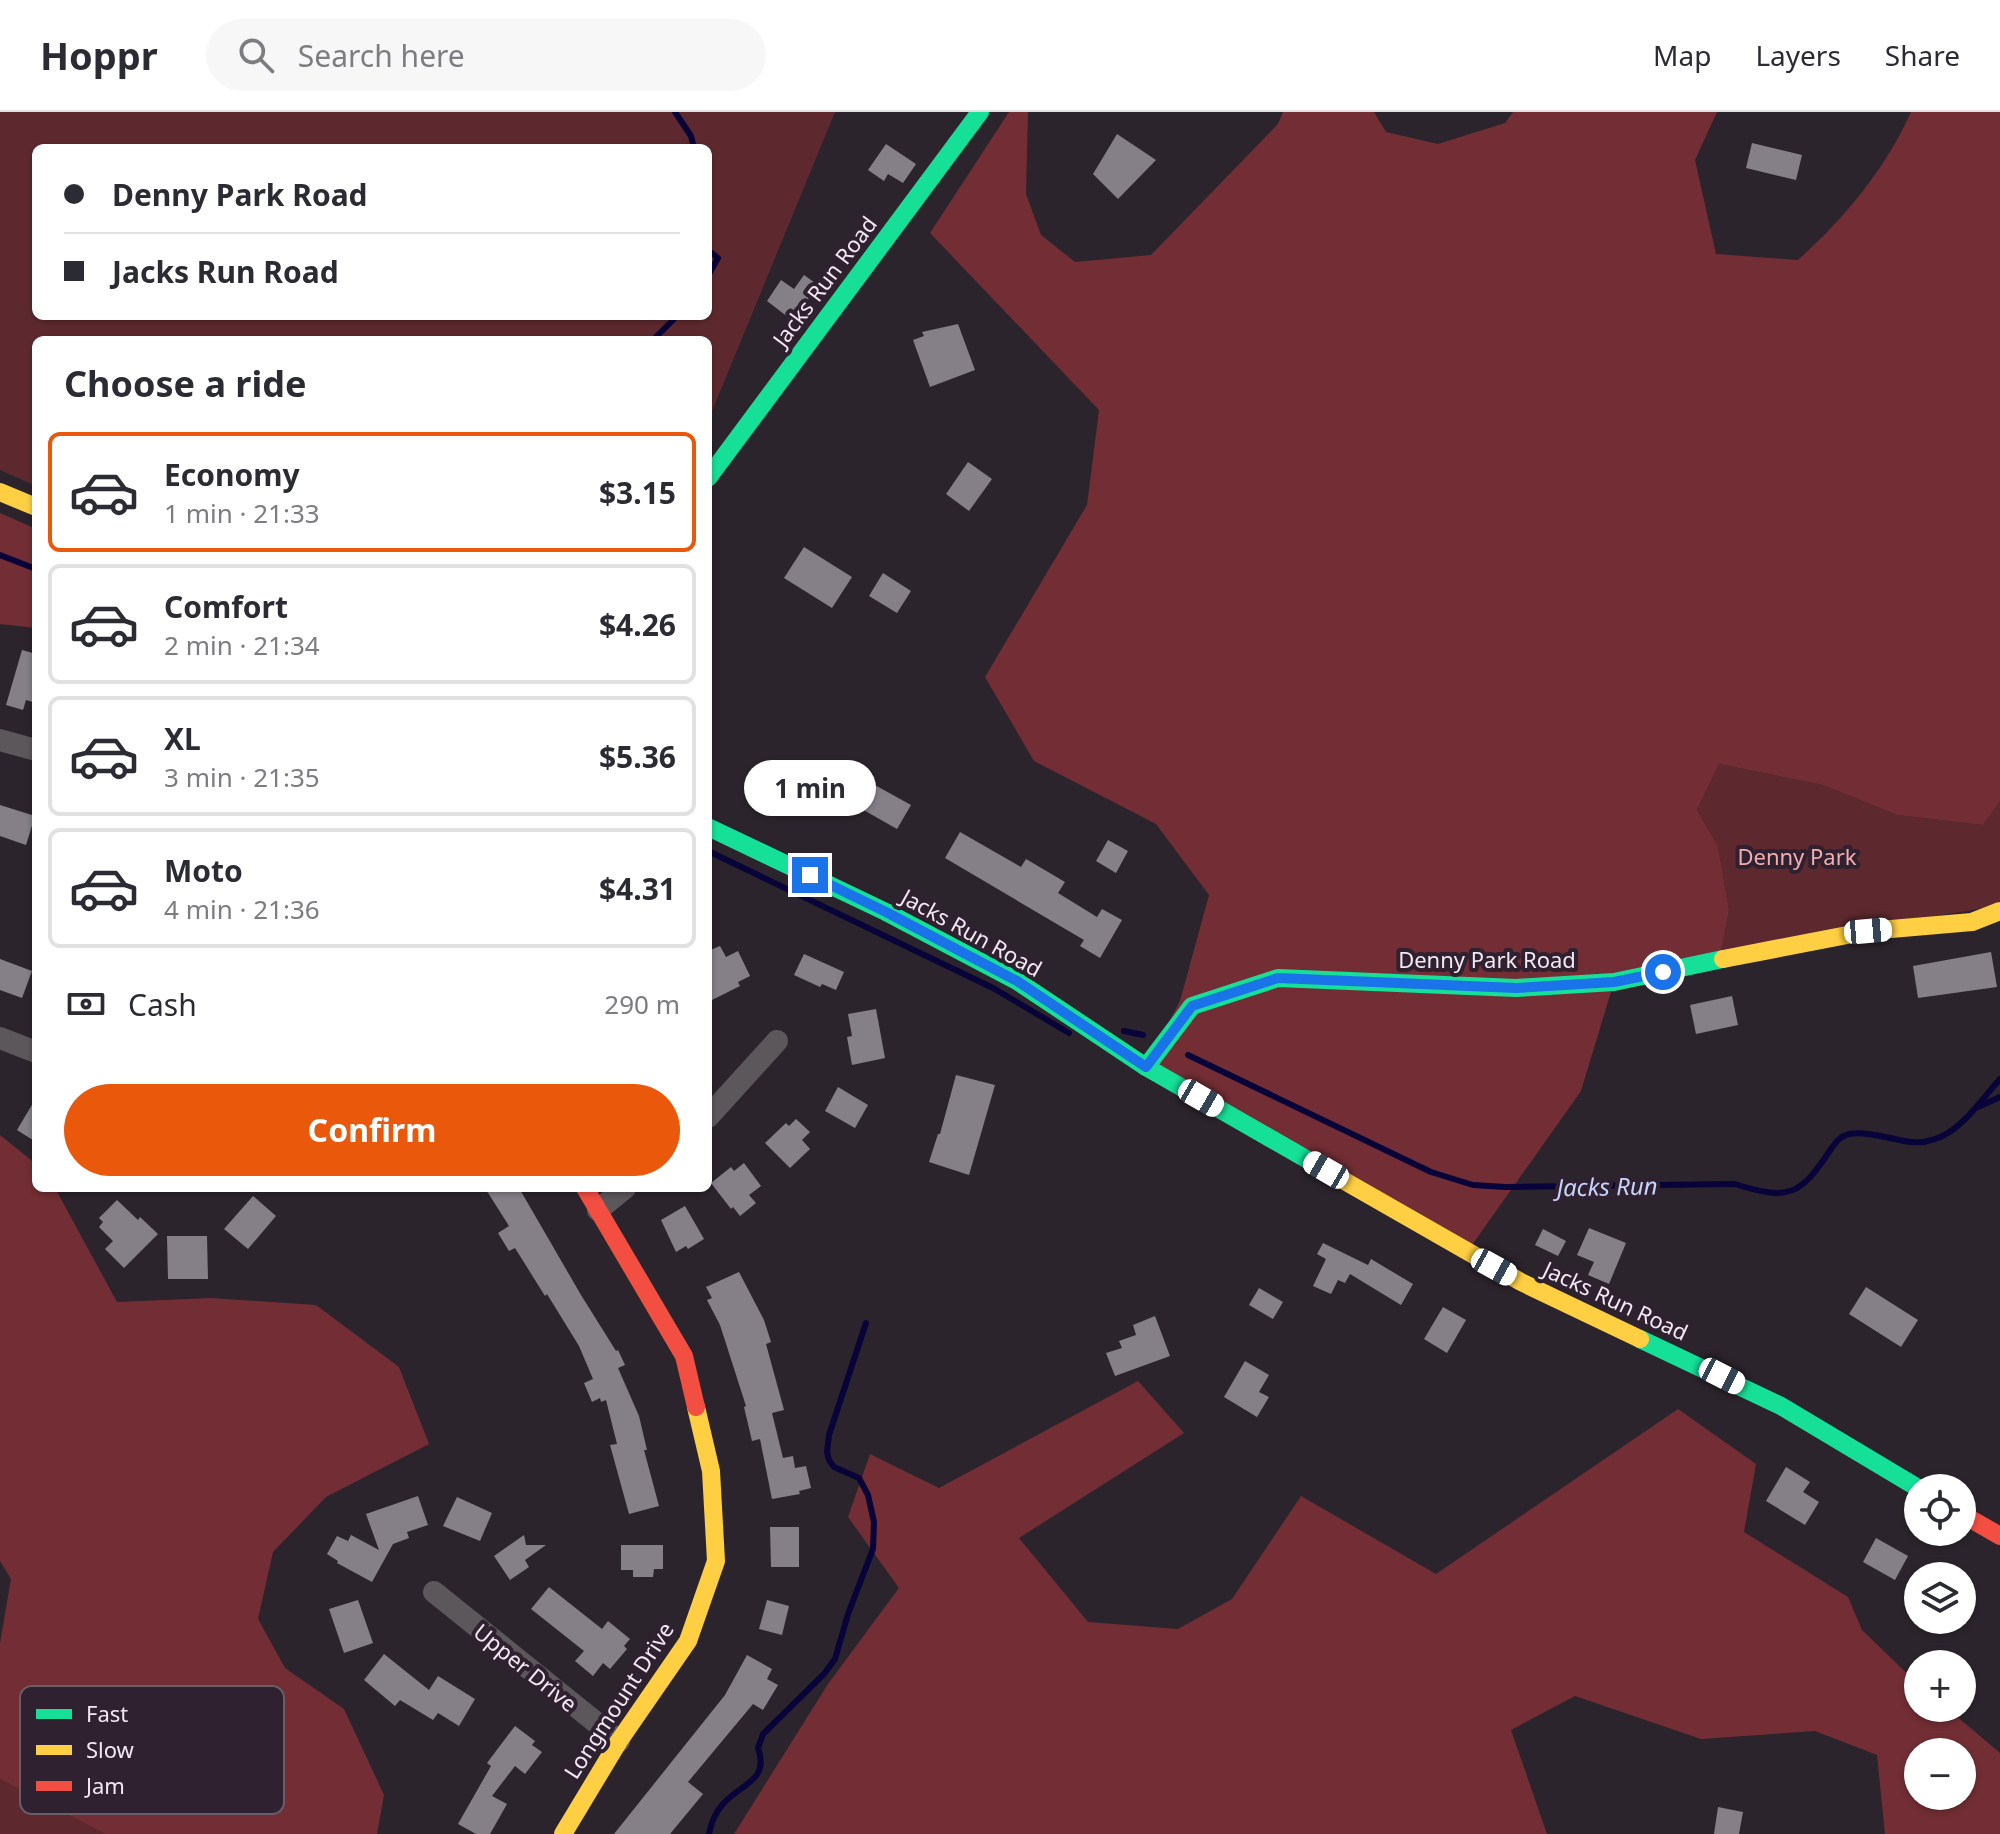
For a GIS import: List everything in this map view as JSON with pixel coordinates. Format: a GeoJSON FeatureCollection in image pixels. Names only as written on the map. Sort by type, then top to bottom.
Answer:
{"type":"FeatureCollection","features":[{"type":"Feature","properties":{"kind":"street","name":"Jacks Run Road"},"geometry":{"type":"LineString","coordinates":[[712,473],[980,112]]}},
{"type":"Feature","properties":{"kind":"street"},"geometry":{"type":"LineString","coordinates":[[0,492],[32,505]]}},
{"type":"Feature","properties":{"kind":"street"},"geometry":{"type":"LineString","coordinates":[[0,740],[32,749]]}},
{"type":"Feature","properties":{"kind":"street","name":"Jacks Run Road"},"geometry":{"type":"LineString","coordinates":[[712,829],[886,912],[1017,981],[1146,1067],[1521,1282],[1570,1308],[1769,1400],[1904,1480]]}},
{"type":"Feature","properties":{"kind":"street","name":"Denny Park Road"},"geometry":{"type":"LineString","coordinates":[[1146,1067],[1192,1006],[1278,978],[1516,988],[1614,982],[1814,940],[1868,931],[1972,922],[2000,911]]}},
{"type":"Feature","properties":{"kind":"street"},"geometry":{"type":"LineString","coordinates":[[0,1038],[32,1050]]}},
{"type":"Feature","properties":{"kind":"street"},"geometry":{"type":"LineString","coordinates":[[712,1113],[777,1041]]}},
{"type":"Feature","properties":{"kind":"street","name":"Longmount Drive"},"geometry":{"type":"LineString","coordinates":[[563,1834],[619,1741],[688,1641],[716,1561],[711,1471],[684,1356],[587,1192]]}},
{"type":"Feature","properties":{"kind":"street"},"geometry":{"type":"LineString","coordinates":[[598,1210],[620,1192]]}},
{"type":"Feature","properties":{"kind":"street"},"geometry":{"type":"LineString","coordinates":[[1976,1522],[2000,1536]]}},
{"type":"Feature","properties":{"kind":"street","name":"Upper Drive"},"geometry":{"type":"LineString","coordinates":[[434,1592],[619,1741]]}},
{"type":"Feature","properties":{"kind":"green space"},"geometry":{"type":"Polygon","coordinates":[[[0,112],[835,112],[712,411],[712,336],[32,336],[32,484],[0,470],[0,112]]]}},
{"type":"Feature","properties":{"kind":"green space","name":"Denny Park"},"geometry":{"type":"Polygon","coordinates":[[[1719,764],[1823,785],[1897,815],[1983,825],[2000,801],[2000,901],[1986,908],[1721,950],[1729,910],[1718,846],[1697,810],[1719,764]]]}},
{"type":"Feature","properties":{"kind":"green space"},"geometry":{"type":"Polygon","coordinates":[[[0,1779],[20,1789],[20,1814],[67,1814],[105,1834],[0,1834],[0,1779]]]}},
{"type":"Feature","properties":{"kind":"shaded area"},"geometry":{"type":"Polygon","coordinates":[[[1009,112],[1028,112],[1026,194],[1041,235],[1075,262],[1151,255],[1278,124],[1283,112],[1374,112],[1386,132],[1438,144],[1505,123],[1513,112],[1717,112],[1695,160],[1716,254],[1798,260],[1862,192],[1889,153],[1911,112],[2000,112],[2000,801],[1983,825],[1897,815],[1823,785],[1719,764],[1697,810],[1718,846],[1729,910],[1719,961],[1614,982],[1581,1091],[1467,1252],[1146,1067],[1180,1001],[1209,895],[1156,824],[1034,761],[985,677],[1087,505],[1099,410],[930,233],[1009,112]]]}},
{"type":"Feature","properties":{"kind":"shaded area"},"geometry":{"type":"Polygon","coordinates":[[[0,513],[32,527],[32,628],[0,624],[0,513]]]}},
{"type":"Feature","properties":{"kind":"shaded area"},"geometry":{"type":"Polygon","coordinates":[[[0,1135],[32,1161],[32,1192],[57,1192],[117,1302],[211,1298],[316,1305],[399,1367],[429,1444],[326,1497],[273,1552],[258,1619],[285,1668],[344,1709],[384,1795],[377,1834],[105,1834],[67,1814],[284,1814],[284,1686],[20,1686],[20,1789],[0,1779],[0,1643],[11,1579],[0,1561],[0,1135]]]}},
{"type":"Feature","properties":{"kind":"shaded area"},"geometry":{"type":"Polygon","coordinates":[[[1138,1381],[1184,1433],[1019,1538],[1088,1622],[1178,1629],[1232,1599],[1301,1496],[1436,1574],[1678,1409],[1756,1464],[1744,1532],[1848,1597],[1862,1630],[1904,1670],[1904,1722],[1963,1722],[2000,1753],[2000,1834],[1885,1834],[1877,1755],[1815,1731],[1701,1739],[1575,1696],[1511,1730],[1547,1834],[734,1834],[828,1684],[899,1588],[848,1517],[870,1454],[939,1488],[1138,1381]]]}},
{"type":"Feature","properties":{"kind":"building"},"geometry":{"type":"Polygon","coordinates":[[[1117,134],[1156,160],[1118,199],[1093,174],[1117,134]]]}},
{"type":"Feature","properties":{"kind":"building"},"geometry":{"type":"Polygon","coordinates":[[[1752,143],[1802,155],[1796,180],[1746,168],[1752,143]]]}},
{"type":"Feature","properties":{"kind":"building"},"geometry":{"type":"Polygon","coordinates":[[[886,144],[916,164],[903,183],[888,174],[884,181],[868,170],[886,144]]]}},
{"type":"Feature","properties":{"kind":"building"},"geometry":{"type":"Polygon","coordinates":[[[804,275],[818,285],[793,321],[767,301],[781,280],[794,289],[804,275]]]}},
{"type":"Feature","properties":{"kind":"building"},"geometry":{"type":"Polygon","coordinates":[[[958,324],[975,370],[930,387],[913,340],[924,336],[922,332],[958,324]]]}},
{"type":"Feature","properties":{"kind":"building"},"geometry":{"type":"Polygon","coordinates":[[[968,462],[992,479],[969,511],[946,494],[968,462]]]}},
{"type":"Feature","properties":{"kind":"building"},"geometry":{"type":"Polygon","coordinates":[[[804,547],[852,577],[832,608],[784,578],[804,547]]]}},
{"type":"Feature","properties":{"kind":"building"},"geometry":{"type":"Polygon","coordinates":[[[883,573],[911,591],[897,613],[869,596],[883,573]]]}},
{"type":"Feature","properties":{"kind":"building"},"geometry":{"type":"Polygon","coordinates":[[[22,650],[32,653],[32,702],[26,700],[23,710],[6,705],[22,650]]]}},
{"type":"Feature","properties":{"kind":"building"},"geometry":{"type":"Polygon","coordinates":[[[817,783],[834,792],[825,810],[808,801],[817,783]]]}},
{"type":"Feature","properties":{"kind":"building"},"geometry":{"type":"Polygon","coordinates":[[[873,784],[911,805],[897,829],[860,808],[873,784]]]}},
{"type":"Feature","properties":{"kind":"building"},"geometry":{"type":"Polygon","coordinates":[[[0,805],[32,815],[26,845],[0,836],[0,805]]]}},
{"type":"Feature","properties":{"kind":"building"},"geometry":{"type":"Polygon","coordinates":[[[960,832],[1021,867],[1026,859],[1065,882],[1058,893],[1097,917],[1102,909],[1122,920],[1100,958],[1080,946],[1084,940],[945,858],[960,832]]]}},
{"type":"Feature","properties":{"kind":"building"},"geometry":{"type":"Polygon","coordinates":[[[1108,840],[1128,851],[1116,873],[1096,861],[1108,840]]]}},
{"type":"Feature","properties":{"kind":"building"},"geometry":{"type":"Polygon","coordinates":[[[720,946],[726,957],[738,951],[750,976],[738,982],[740,986],[712,1000],[712,949],[720,946]]]}},
{"type":"Feature","properties":{"kind":"building"},"geometry":{"type":"Polygon","coordinates":[[[1991,952],[1997,987],[1918,998],[1913,966],[1991,952]]]}},
{"type":"Feature","properties":{"kind":"building"},"geometry":{"type":"Polygon","coordinates":[[[804,954],[844,972],[836,990],[822,984],[820,987],[794,975],[804,954]]]}},
{"type":"Feature","properties":{"kind":"building"},"geometry":{"type":"Polygon","coordinates":[[[0,959],[32,971],[22,998],[0,990],[0,959]]]}},
{"type":"Feature","properties":{"kind":"building"},"geometry":{"type":"Polygon","coordinates":[[[1732,996],[1738,1025],[1696,1034],[1690,1005],[1732,996]]]}},
{"type":"Feature","properties":{"kind":"building"},"geometry":{"type":"Polygon","coordinates":[[[876,1009],[885,1058],[852,1065],[847,1037],[852,1036],[848,1014],[876,1009]]]}},
{"type":"Feature","properties":{"kind":"building"},"geometry":{"type":"Polygon","coordinates":[[[956,1075],[995,1085],[969,1175],[929,1162],[956,1075]]]}},
{"type":"Feature","properties":{"kind":"building"},"geometry":{"type":"Polygon","coordinates":[[[838,1087],[868,1105],[855,1128],[825,1111],[838,1087]]]}},
{"type":"Feature","properties":{"kind":"building"},"geometry":{"type":"Polygon","coordinates":[[[32,1105],[32,1139],[17,1130],[32,1105]]]}},
{"type":"Feature","properties":{"kind":"building"},"geometry":{"type":"Polygon","coordinates":[[[796,1119],[810,1132],[802,1140],[810,1149],[790,1168],[765,1143],[786,1123],[789,1126],[796,1119]]]}},
{"type":"Feature","properties":{"kind":"building"},"geometry":{"type":"Polygon","coordinates":[[[744,1163],[761,1186],[749,1195],[756,1203],[740,1216],[712,1184],[731,1167],[734,1171],[744,1163]]]}},
{"type":"Feature","properties":{"kind":"building"},"geometry":{"type":"Polygon","coordinates":[[[488,1192],[521,1192],[581,1295],[618,1350],[625,1365],[618,1368],[639,1416],[647,1450],[644,1450],[659,1506],[629,1514],[610,1445],[617,1444],[606,1400],[601,1402],[600,1398],[592,1402],[584,1383],[593,1379],[579,1346],[515,1248],[509,1251],[498,1233],[509,1226],[488,1192]]]}},
{"type":"Feature","properties":{"kind":"building"},"geometry":{"type":"Polygon","coordinates":[[[253,1196],[276,1216],[248,1249],[224,1229],[253,1196]]]}},
{"type":"Feature","properties":{"kind":"building"},"geometry":{"type":"Polygon","coordinates":[[[117,1200],[158,1234],[124,1268],[105,1249],[113,1241],[99,1227],[103,1222],[99,1218],[117,1200]]]}},
{"type":"Feature","properties":{"kind":"building"},"geometry":{"type":"Polygon","coordinates":[[[685,1206],[704,1239],[676,1252],[661,1220],[685,1206]]]}},
{"type":"Feature","properties":{"kind":"building"},"geometry":{"type":"Polygon","coordinates":[[[1589,1228],[1626,1243],[1609,1284],[1588,1275],[1594,1262],[1577,1255],[1589,1228]]]}},
{"type":"Feature","properties":{"kind":"building"},"geometry":{"type":"Polygon","coordinates":[[[1543,1229],[1566,1241],[1558,1256],[1535,1245],[1543,1229]]]}},
{"type":"Feature","properties":{"kind":"building"},"geometry":{"type":"Polygon","coordinates":[[[167,1236],[207,1236],[208,1279],[168,1279],[167,1236]]]}},
{"type":"Feature","properties":{"kind":"building"},"geometry":{"type":"Polygon","coordinates":[[[1323,1243],[1368,1265],[1371,1259],[1413,1284],[1401,1305],[1350,1274],[1345,1283],[1338,1280],[1331,1294],[1313,1286],[1326,1259],[1317,1254],[1323,1243]]]}},
{"type":"Feature","properties":{"kind":"building"},"geometry":{"type":"Polygon","coordinates":[[[739,1272],[764,1320],[771,1342],[766,1344],[784,1410],[772,1413],[783,1458],[793,1456],[795,1468],[806,1466],[811,1488],[799,1491],[800,1494],[772,1499],[760,1439],[752,1441],[746,1406],[720,1325],[707,1300],[712,1298],[706,1287],[739,1272]]]}},
{"type":"Feature","properties":{"kind":"building"},"geometry":{"type":"Polygon","coordinates":[[[1866,1287],[1918,1320],[1901,1347],[1849,1314],[1866,1287]]]}},
{"type":"Feature","properties":{"kind":"building"},"geometry":{"type":"Polygon","coordinates":[[[1259,1288],[1283,1302],[1273,1319],[1249,1305],[1259,1288]]]}},
{"type":"Feature","properties":{"kind":"building"},"geometry":{"type":"Polygon","coordinates":[[[1443,1307],[1466,1320],[1447,1353],[1424,1339],[1443,1307]]]}},
{"type":"Feature","properties":{"kind":"building"},"geometry":{"type":"Polygon","coordinates":[[[1155,1316],[1170,1356],[1115,1376],[1106,1353],[1122,1348],[1119,1341],[1136,1335],[1133,1325],[1155,1316]]]}},
{"type":"Feature","properties":{"kind":"building"},"geometry":{"type":"Polygon","coordinates":[[[1245,1361],[1269,1375],[1259,1392],[1269,1397],[1257,1417],[1224,1397],[1245,1361]]]}},
{"type":"Feature","properties":{"kind":"building"},"geometry":{"type":"Polygon","coordinates":[[[1786,1467],[1810,1482],[1803,1492],[1819,1502],[1805,1525],[1766,1501],[1786,1467]]]}},
{"type":"Feature","properties":{"kind":"building"},"geometry":{"type":"Polygon","coordinates":[[[418,1496],[428,1525],[407,1532],[409,1538],[393,1544],[372,1582],[327,1554],[337,1536],[348,1541],[351,1535],[379,1550],[366,1514],[418,1496]]]}},
{"type":"Feature","properties":{"kind":"building"},"geometry":{"type":"Polygon","coordinates":[[[457,1497],[492,1513],[480,1541],[443,1526],[457,1497]]]}},
{"type":"Feature","properties":{"kind":"building"},"geometry":{"type":"Polygon","coordinates":[[[770,1527],[799,1527],[799,1567],[771,1567],[770,1527]]]}},
{"type":"Feature","properties":{"kind":"building"},"geometry":{"type":"Polygon","coordinates":[[[524,1535],[526,1545],[546,1545],[525,1560],[529,1567],[510,1580],[494,1556],[524,1535]]]}},
{"type":"Feature","properties":{"kind":"building"},"geometry":{"type":"Polygon","coordinates":[[[1876,1538],[1908,1556],[1895,1580],[1863,1562],[1876,1538]]]}},
{"type":"Feature","properties":{"kind":"building"},"geometry":{"type":"Polygon","coordinates":[[[621,1545],[663,1545],[663,1569],[654,1569],[653,1577],[633,1577],[633,1570],[621,1570],[621,1545]]]}},
{"type":"Feature","properties":{"kind":"building"},"geometry":{"type":"Polygon","coordinates":[[[549,1587],[602,1629],[608,1621],[630,1639],[624,1646],[627,1649],[610,1669],[603,1663],[593,1676],[575,1661],[584,1651],[531,1609],[549,1587]]]}},
{"type":"Feature","properties":{"kind":"building"},"geometry":{"type":"Polygon","coordinates":[[[358,1600],[373,1643],[344,1653],[329,1609],[358,1600]]]}},
{"type":"Feature","properties":{"kind":"building"},"geometry":{"type":"Polygon","coordinates":[[[767,1600],[789,1606],[782,1635],[759,1629],[767,1600]]]}},
{"type":"Feature","properties":{"kind":"building"},"geometry":{"type":"Polygon","coordinates":[[[384,1654],[429,1690],[438,1676],[475,1699],[459,1726],[438,1713],[433,1720],[400,1700],[395,1706],[364,1680],[384,1654]]]}},
{"type":"Feature","properties":{"kind":"building"},"geometry":{"type":"Polygon","coordinates":[[[747,1655],[772,1669],[767,1679],[778,1685],[763,1710],[753,1704],[688,1782],[703,1794],[670,1834],[614,1834],[725,1695],[747,1655]]]}},
{"type":"Feature","properties":{"kind":"building"},"geometry":{"type":"Polygon","coordinates":[[[515,1726],[535,1741],[532,1745],[542,1752],[525,1774],[515,1766],[492,1796],[507,1804],[490,1834],[476,1834],[458,1824],[491,1766],[487,1763],[515,1726]]]}},
{"type":"Feature","properties":{"kind":"building"},"geometry":{"type":"Polygon","coordinates":[[[1718,1807],[1743,1812],[1739,1834],[1714,1834],[1718,1807]]]}},
{"type":"Feature","properties":{"kind":"waterway"},"geometry":{"type":"LineString","coordinates":[[675,112],[693,144]]}},
{"type":"Feature","properties":{"kind":"waterway"},"geometry":{"type":"LineString","coordinates":[[712,253],[718,258],[712,269]]}},
{"type":"Feature","properties":{"kind":"waterway"},"geometry":{"type":"LineString","coordinates":[[657,336],[673,320]]}},
{"type":"Feature","properties":{"kind":"waterway","name":"Jacks Run"},"geometry":{"type":"LineString","coordinates":[[0,555],[32,567]]}},
{"type":"Feature","properties":{"kind":"waterway","name":"Jacks Run"},"geometry":{"type":"LineString","coordinates":[[712,853],[993,988],[1069,1033]]}},
{"type":"Feature","properties":{"kind":"waterway","name":"Jacks Run"},"geometry":{"type":"LineString","coordinates":[[1124,1031],[1143,1035]]}},
{"type":"Feature","properties":{"kind":"waterway","name":"Jacks Run"},"geometry":{"type":"LineString","coordinates":[[1188,1055],[1431,1172],[1473,1185],[1505,1187],[1735,1184],[1781,1193],[1792,1190],[1811,1177],[1843,1136],[1862,1133],[1920,1142],[1947,1133],[1970,1114],[2000,1079]]}},
{"type":"Feature","properties":{"kind":"waterway"},"geometry":{"type":"LineString","coordinates":[[1978,1107],[2000,1097]]}},
{"type":"Feature","properties":{"kind":"waterway"},"geometry":{"type":"LineString","coordinates":[[709,1834],[720,1807],[757,1775],[761,1759],[758,1748],[763,1734],[824,1674],[835,1659],[848,1614],[873,1549],[874,1522],[868,1495],[859,1478],[834,1467],[827,1452],[829,1435],[866,1323]]}},
{"type":"Feature","properties":{"kind":"traffic: fast"},"geometry":{"type":"LineString","coordinates":[[712,473],[980,112]]}},
{"type":"Feature","properties":{"kind":"traffic: fast"},"geometry":{"type":"LineString","coordinates":[[712,829],[886,912],[1017,981],[1146,1067],[1341,1179]]}},
{"type":"Feature","properties":{"kind":"traffic: fast"},"geometry":{"type":"LineString","coordinates":[[1146,1067],[1192,1006],[1278,978],[1516,988],[1614,982],[1723,959]]}},
{"type":"Feature","properties":{"kind":"traffic: fast"},"geometry":{"type":"LineString","coordinates":[[1640,1339],[1781,1406],[1904,1480]]}},
{"type":"Feature","properties":{"kind":"traffic: slow"},"geometry":{"type":"LineString","coordinates":[[0,492],[32,505]]}},
{"type":"Feature","properties":{"kind":"traffic: slow"},"geometry":{"type":"LineString","coordinates":[[1723,959],[1868,931],[1972,922],[2000,911]]}},
{"type":"Feature","properties":{"kind":"traffic: slow"},"geometry":{"type":"LineString","coordinates":[[1341,1179],[1521,1282],[1640,1339]]}},
{"type":"Feature","properties":{"kind":"traffic: slow"},"geometry":{"type":"LineString","coordinates":[[563,1834],[619,1741],[688,1641],[716,1561],[711,1471],[696,1407]]}},
{"type":"Feature","properties":{"kind":"traffic: jam"},"geometry":{"type":"LineString","coordinates":[[587,1192],[684,1356],[696,1407]]}},
{"type":"Feature","properties":{"kind":"traffic: jam"},"geometry":{"type":"LineString","coordinates":[[1976,1522],[2000,1536]]}},
{"type":"Feature","properties":{"kind":"route"},"geometry":{"type":"LineString","coordinates":[[810,875],[1017,981],[1146,1067],[1192,1006],[1278,978],[1516,988],[1614,982],[1663,972]]}}]}
